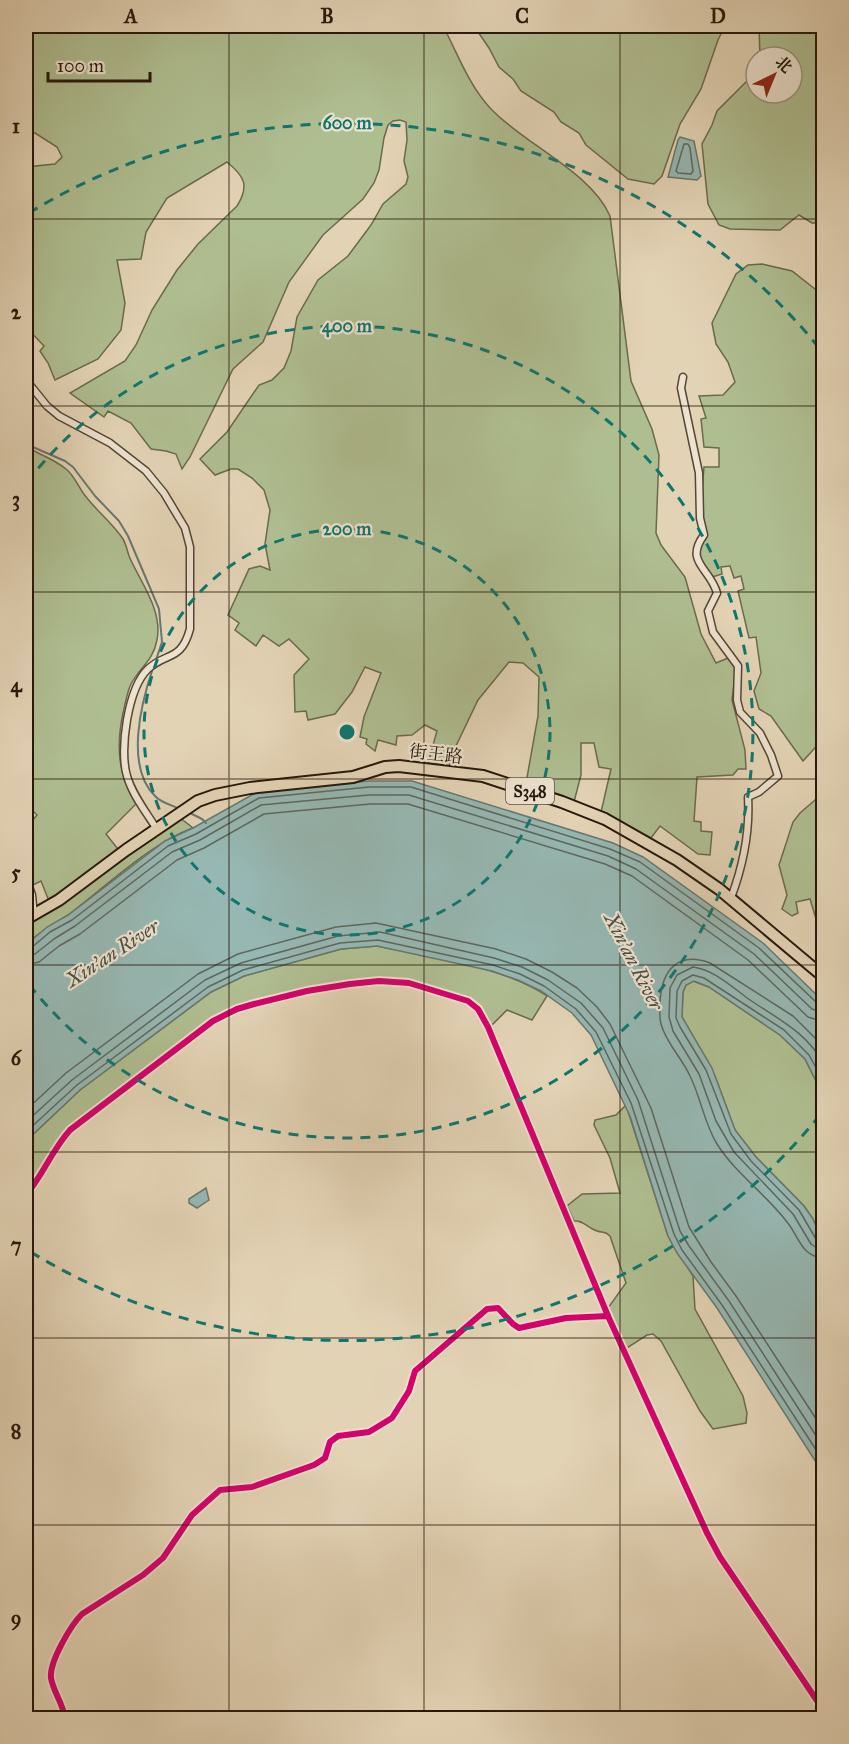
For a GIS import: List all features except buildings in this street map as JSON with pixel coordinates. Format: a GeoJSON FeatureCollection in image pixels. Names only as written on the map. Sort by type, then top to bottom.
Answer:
{"type":"FeatureCollection","features":[{"type":"Feature","properties":{"kind":"main road","name":"街王路"},"geometry":{"type":"LineString","coordinates":[[30,917],[59,900],[156,828],[198,801],[226,792],[353,777],[391,766],[471,774],[511,785],[606,819],[677,860],[731,898],[824,977]]}},
{"type":"Feature","properties":{"kind":"street"},"geometry":{"type":"LineString","coordinates":[[683,377],[681,388],[699,473],[700,518],[704,535],[697,544],[696,556],[713,581],[717,592],[708,611],[713,632],[735,660],[739,669],[737,700],[740,712],[760,733],[771,755],[777,776],[759,792],[748,797],[747,837],[731,898]]}},
{"type":"Feature","properties":{"kind":"street"},"geometry":{"type":"LineString","coordinates":[[26,380],[47,406],[59,416],[110,443],[142,467],[164,493],[188,534],[190,557],[190,629],[188,636],[177,653],[152,666],[143,675],[138,684],[127,722],[124,760],[127,777],[156,828]]}},
{"type":"Feature","properties":{"kind":"street"},"geometry":{"type":"LineString","coordinates":[[26,878],[32,895],[30,917]]}},
{"type":"Feature","properties":{"kind":"street"},"geometry":{"type":"LineString","coordinates":[[26,1195],[70,1130],[181,1044],[220,1017],[245,1006],[307,991],[364,982],[409,982],[464,999],[478,1009],[488,1027],[608,1316],[715,1549],[824,1711]]}},
{"type":"Feature","properties":{"kind":"street"},"geometry":{"type":"LineString","coordinates":[[66,1719],[52,1681],[51,1666],[75,1621],[82,1614],[143,1575],[163,1558],[192,1515],[216,1492],[228,1488],[261,1484],[314,1465],[325,1458],[330,1442],[338,1436],[369,1432],[392,1418],[409,1391],[415,1371],[486,1309],[498,1308],[519,1328],[566,1318],[608,1316]]}},
{"type":"Feature","properties":{"kind":"green space"},"geometry":{"type":"Polygon","coordinates":[[[26,26],[443,26],[470,80],[491,109],[573,172],[601,200],[610,216],[631,381],[652,429],[659,455],[656,533],[661,545],[685,577],[701,634],[716,663],[728,658],[736,668],[732,700],[745,750],[746,769],[738,769],[733,775],[697,777],[694,821],[701,822],[701,831],[712,832],[710,855],[698,854],[660,826],[651,838],[601,812],[611,769],[599,767],[594,743],[581,743],[581,775],[574,802],[526,783],[538,716],[539,677],[523,663],[509,662],[478,700],[449,766],[428,763],[437,731],[425,725],[412,735],[397,736],[396,745],[378,740],[375,751],[366,744],[367,739],[360,737],[364,717],[381,673],[365,667],[352,692],[335,714],[308,720],[306,711],[295,712],[294,675],[309,659],[289,639],[279,646],[263,635],[256,646],[235,630],[239,623],[228,615],[249,569],[260,566],[270,570],[265,544],[270,510],[264,490],[252,478],[238,469],[215,475],[200,459],[227,432],[259,385],[272,380],[284,368],[291,351],[297,317],[318,280],[348,256],[383,204],[406,184],[408,177],[404,161],[407,140],[406,122],[393,121],[388,125],[379,170],[374,183],[363,199],[323,235],[289,282],[263,342],[233,369],[182,469],[176,454],[151,449],[131,423],[108,411],[104,417],[70,393],[125,361],[136,345],[152,310],[177,270],[198,244],[237,206],[243,192],[243,181],[238,172],[227,162],[167,198],[146,232],[141,259],[117,260],[125,303],[121,330],[98,359],[55,380],[40,351],[44,346],[26,327],[26,167],[55,164],[62,157],[57,147],[35,133],[26,134],[26,26]]]}},
{"type":"Feature","properties":{"kind":"green space"},"geometry":{"type":"Polygon","coordinates":[[[474,26],[725,26],[701,89],[680,124],[662,176],[654,184],[628,179],[586,145],[579,133],[561,122],[554,112],[521,91],[513,79],[499,67],[474,26]]]}},
{"type":"Feature","properties":{"kind":"green space"},"geometry":{"type":"Polygon","coordinates":[[[759,26],[823,26],[823,223],[812,223],[799,215],[780,230],[730,229],[719,225],[708,204],[702,144],[717,111],[744,84],[744,105],[804,105],[804,45],[760,45],[759,26]]]}},
{"type":"Feature","properties":{"kind":"green space"},"geometry":{"type":"Polygon","coordinates":[[[762,264],[792,271],[815,289],[824,288],[824,738],[803,761],[771,716],[759,709],[754,691],[761,673],[756,637],[749,638],[738,591],[744,589],[741,576],[734,578],[730,566],[721,567],[722,574],[712,577],[698,556],[699,545],[706,535],[701,504],[704,467],[719,467],[719,448],[704,447],[701,419],[706,418],[699,396],[723,395],[735,382],[728,362],[716,344],[712,323],[736,274],[748,265],[762,264]]]}},
{"type":"Feature","properties":{"kind":"green space"},"geometry":{"type":"Polygon","coordinates":[[[26,447],[57,462],[69,472],[87,498],[119,534],[154,607],[158,629],[155,648],[130,686],[123,713],[120,760],[125,782],[136,804],[106,834],[118,849],[49,901],[41,881],[33,885],[26,867],[26,828],[37,815],[26,804],[26,447]]]}},
{"type":"Feature","properties":{"kind":"green space"},"geometry":{"type":"Polygon","coordinates":[[[823,784],[823,945],[816,938],[820,932],[810,899],[796,902],[798,913],[792,916],[782,909],[787,895],[779,865],[793,822],[815,800],[823,784]]]}},
{"type":"Feature","properties":{"kind":"green space"},"geometry":{"type":"Polygon","coordinates":[[[179,817],[193,828],[162,843],[146,854],[26,945],[26,923],[179,817]]]}},
{"type":"Feature","properties":{"kind":"green space"},"geometry":{"type":"Polygon","coordinates":[[[377,946],[487,970],[509,977],[547,996],[532,1020],[507,1010],[491,1026],[482,1011],[469,997],[408,980],[367,979],[297,991],[243,1005],[214,1017],[74,1123],[26,1191],[26,1141],[80,1090],[211,992],[244,976],[341,949],[377,946]]]}},
{"type":"Feature","properties":{"kind":"green space"},"geometry":{"type":"Polygon","coordinates":[[[693,981],[709,987],[780,1035],[805,1059],[823,1095],[823,1242],[813,1219],[804,1206],[756,1157],[735,1130],[715,1076],[682,1017],[683,992],[686,985],[693,981]]]}},
{"type":"Feature","properties":{"kind":"green space"},"geometry":{"type":"Polygon","coordinates":[[[626,1105],[668,1236],[693,1276],[695,1309],[743,1396],[747,1413],[746,1423],[713,1429],[700,1411],[661,1341],[653,1334],[647,1335],[627,1348],[608,1308],[626,1283],[610,1236],[574,1221],[567,1206],[582,1194],[620,1193],[610,1158],[594,1125],[595,1120],[616,1115],[626,1105]]]}},
{"type":"Feature","properties":{"kind":"water"},"geometry":{"type":"Polygon","coordinates":[[[680,137],[694,141],[701,176],[697,180],[668,177],[680,137]]]}},
{"type":"Feature","properties":{"kind":"water","name":"Xin’an River"},"geometry":{"type":"Polygon","coordinates":[[[369,781],[412,781],[613,843],[643,857],[763,943],[823,1001],[823,1095],[805,1059],[780,1035],[709,987],[694,981],[686,985],[683,992],[682,1017],[712,1068],[735,1130],[756,1157],[804,1206],[813,1219],[823,1242],[823,1473],[717,1308],[677,1253],[668,1236],[630,1116],[591,1035],[572,1013],[541,991],[518,980],[492,971],[377,946],[341,949],[244,976],[211,992],[80,1090],[26,1141],[26,945],[47,927],[68,915],[165,841],[257,792],[369,781]]]}},
{"type":"Feature","properties":{"kind":"water"},"geometry":{"type":"Polygon","coordinates":[[[206,1188],[209,1200],[197,1208],[189,1203],[189,1199],[206,1188]]]}},
{"type":"Feature","properties":{"kind":"waterway"},"geometry":{"type":"LineString","coordinates":[[26,444],[65,461],[73,467],[95,496],[119,521],[128,536],[159,609],[162,642],[156,660]]}},
{"type":"Feature","properties":{"kind":"waterway"},"geometry":{"type":"LineString","coordinates":[[153,668],[140,716],[138,734],[140,769],[146,784],[155,796],[180,809]]}},
{"type":"Feature","properties":{"kind":"waterway"},"geometry":{"type":"LineString","coordinates":[[188,812],[206,823]]}},
{"type":"Feature","properties":{"kind":"cycle path"},"geometry":{"type":"LineString","coordinates":[[26,1195],[70,1130],[213,1021],[237,1009],[307,991],[379,981],[409,983],[468,1001],[478,1009],[488,1027],[608,1316],[707,1533],[720,1557],[824,1711]]}},
{"type":"Feature","properties":{"kind":"cycle path"},"geometry":{"type":"LineString","coordinates":[[65,1718],[52,1683],[51,1671],[72,1626],[82,1614],[143,1575],[163,1558],[192,1515],[220,1490],[252,1487],[314,1465],[325,1458],[330,1442],[338,1436],[369,1432],[392,1418],[409,1391],[415,1371],[487,1309],[498,1308],[519,1328],[566,1318],[608,1316]]}}]}
